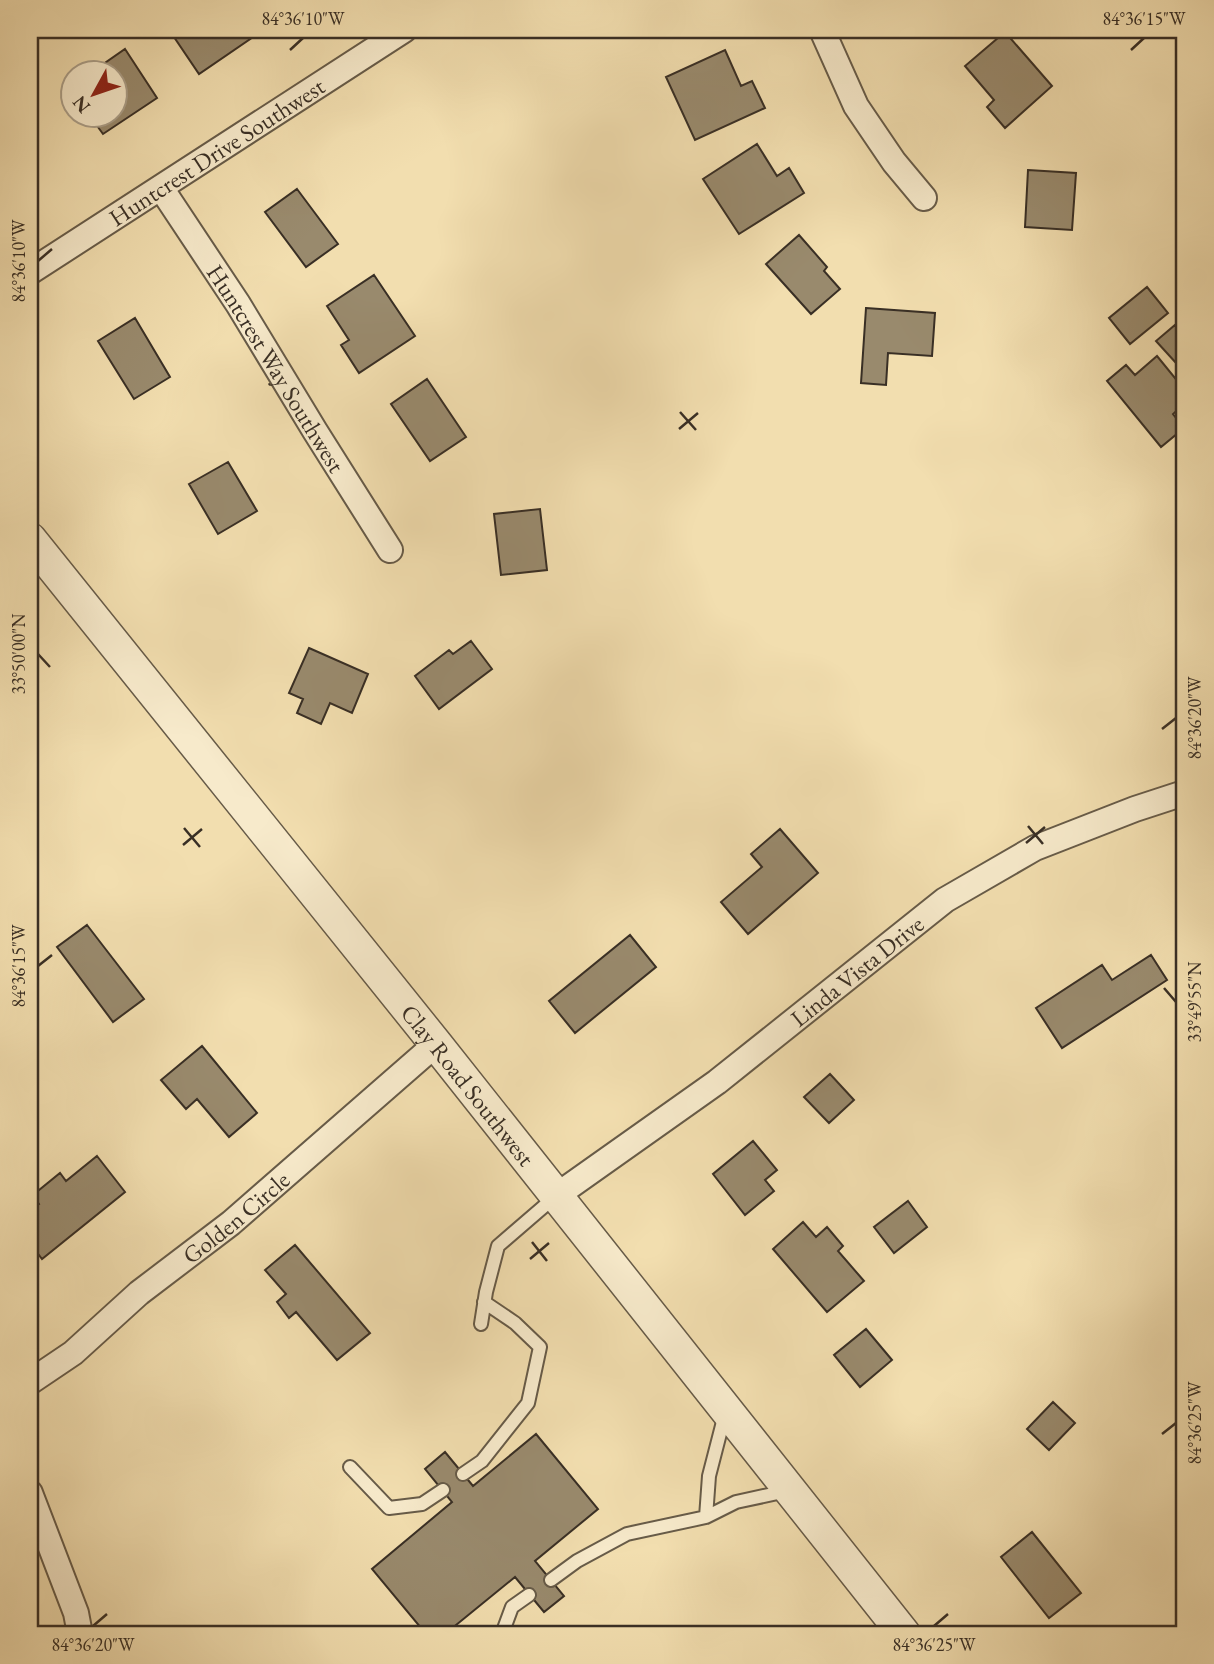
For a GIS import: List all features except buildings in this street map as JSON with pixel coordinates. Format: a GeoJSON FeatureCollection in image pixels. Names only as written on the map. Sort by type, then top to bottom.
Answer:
{"type":"FeatureCollection","features":[{"type":"Feature","properties":{"kind":"street","name":"Huntcrest Drive Southwest"},"geometry":{"type":"LineString","coordinates":[[30,272],[404,30]]}},
{"type":"Feature","properties":{"kind":"street"},"geometry":{"type":"LineString","coordinates":[[822,30],[856,106],[894,162],[924,198]]}},
{"type":"Feature","properties":{"kind":"street","name":"Huntcrest Way Southwest"},"geometry":{"type":"LineString","coordinates":[[161,188],[238,304],[390,550]]}},
{"type":"Feature","properties":{"kind":"street","name":"Clay Road Southwest"},"geometry":{"type":"LineString","coordinates":[[30,539],[436,1044],[904,1634]]}},
{"type":"Feature","properties":{"kind":"street","name":"Linda Vista Drive"},"geometry":{"type":"LineString","coordinates":[[556,1196],[717,1082],[945,900],[1035,848],[1184,793]]}},
{"type":"Feature","properties":{"kind":"street","name":"Golden Circle"},"geometry":{"type":"LineString","coordinates":[[30,1382],[73,1353],[139,1293],[231,1223],[436,1044]]}},
{"type":"Feature","properties":{"kind":"street"},"geometry":{"type":"LineString","coordinates":[[30,1493],[76,1613],[80,1634]]}},
{"type":"Feature","properties":{"kind":"lane"},"geometry":{"type":"LineString","coordinates":[[481,1324],[498,1246],[556,1196]]}},
{"type":"Feature","properties":{"kind":"lane"},"geometry":{"type":"LineString","coordinates":[[463,1474],[482,1461],[528,1403],[540,1347],[514,1323],[484,1302]]}},
{"type":"Feature","properties":{"kind":"lane"},"geometry":{"type":"LineString","coordinates":[[706,1517],[709,1476],[726,1410]]}},
{"type":"Feature","properties":{"kind":"lane"},"geometry":{"type":"LineString","coordinates":[[350,1467],[389,1508],[422,1504],[443,1490]]}},
{"type":"Feature","properties":{"kind":"lane"},"geometry":{"type":"LineString","coordinates":[[551,1580],[577,1561],[627,1534],[706,1517],[736,1502],[790,1491]]}},
{"type":"Feature","properties":{"kind":"lane"},"geometry":{"type":"LineString","coordinates":[[502,1634],[512,1607],[529,1595]]}}]}
